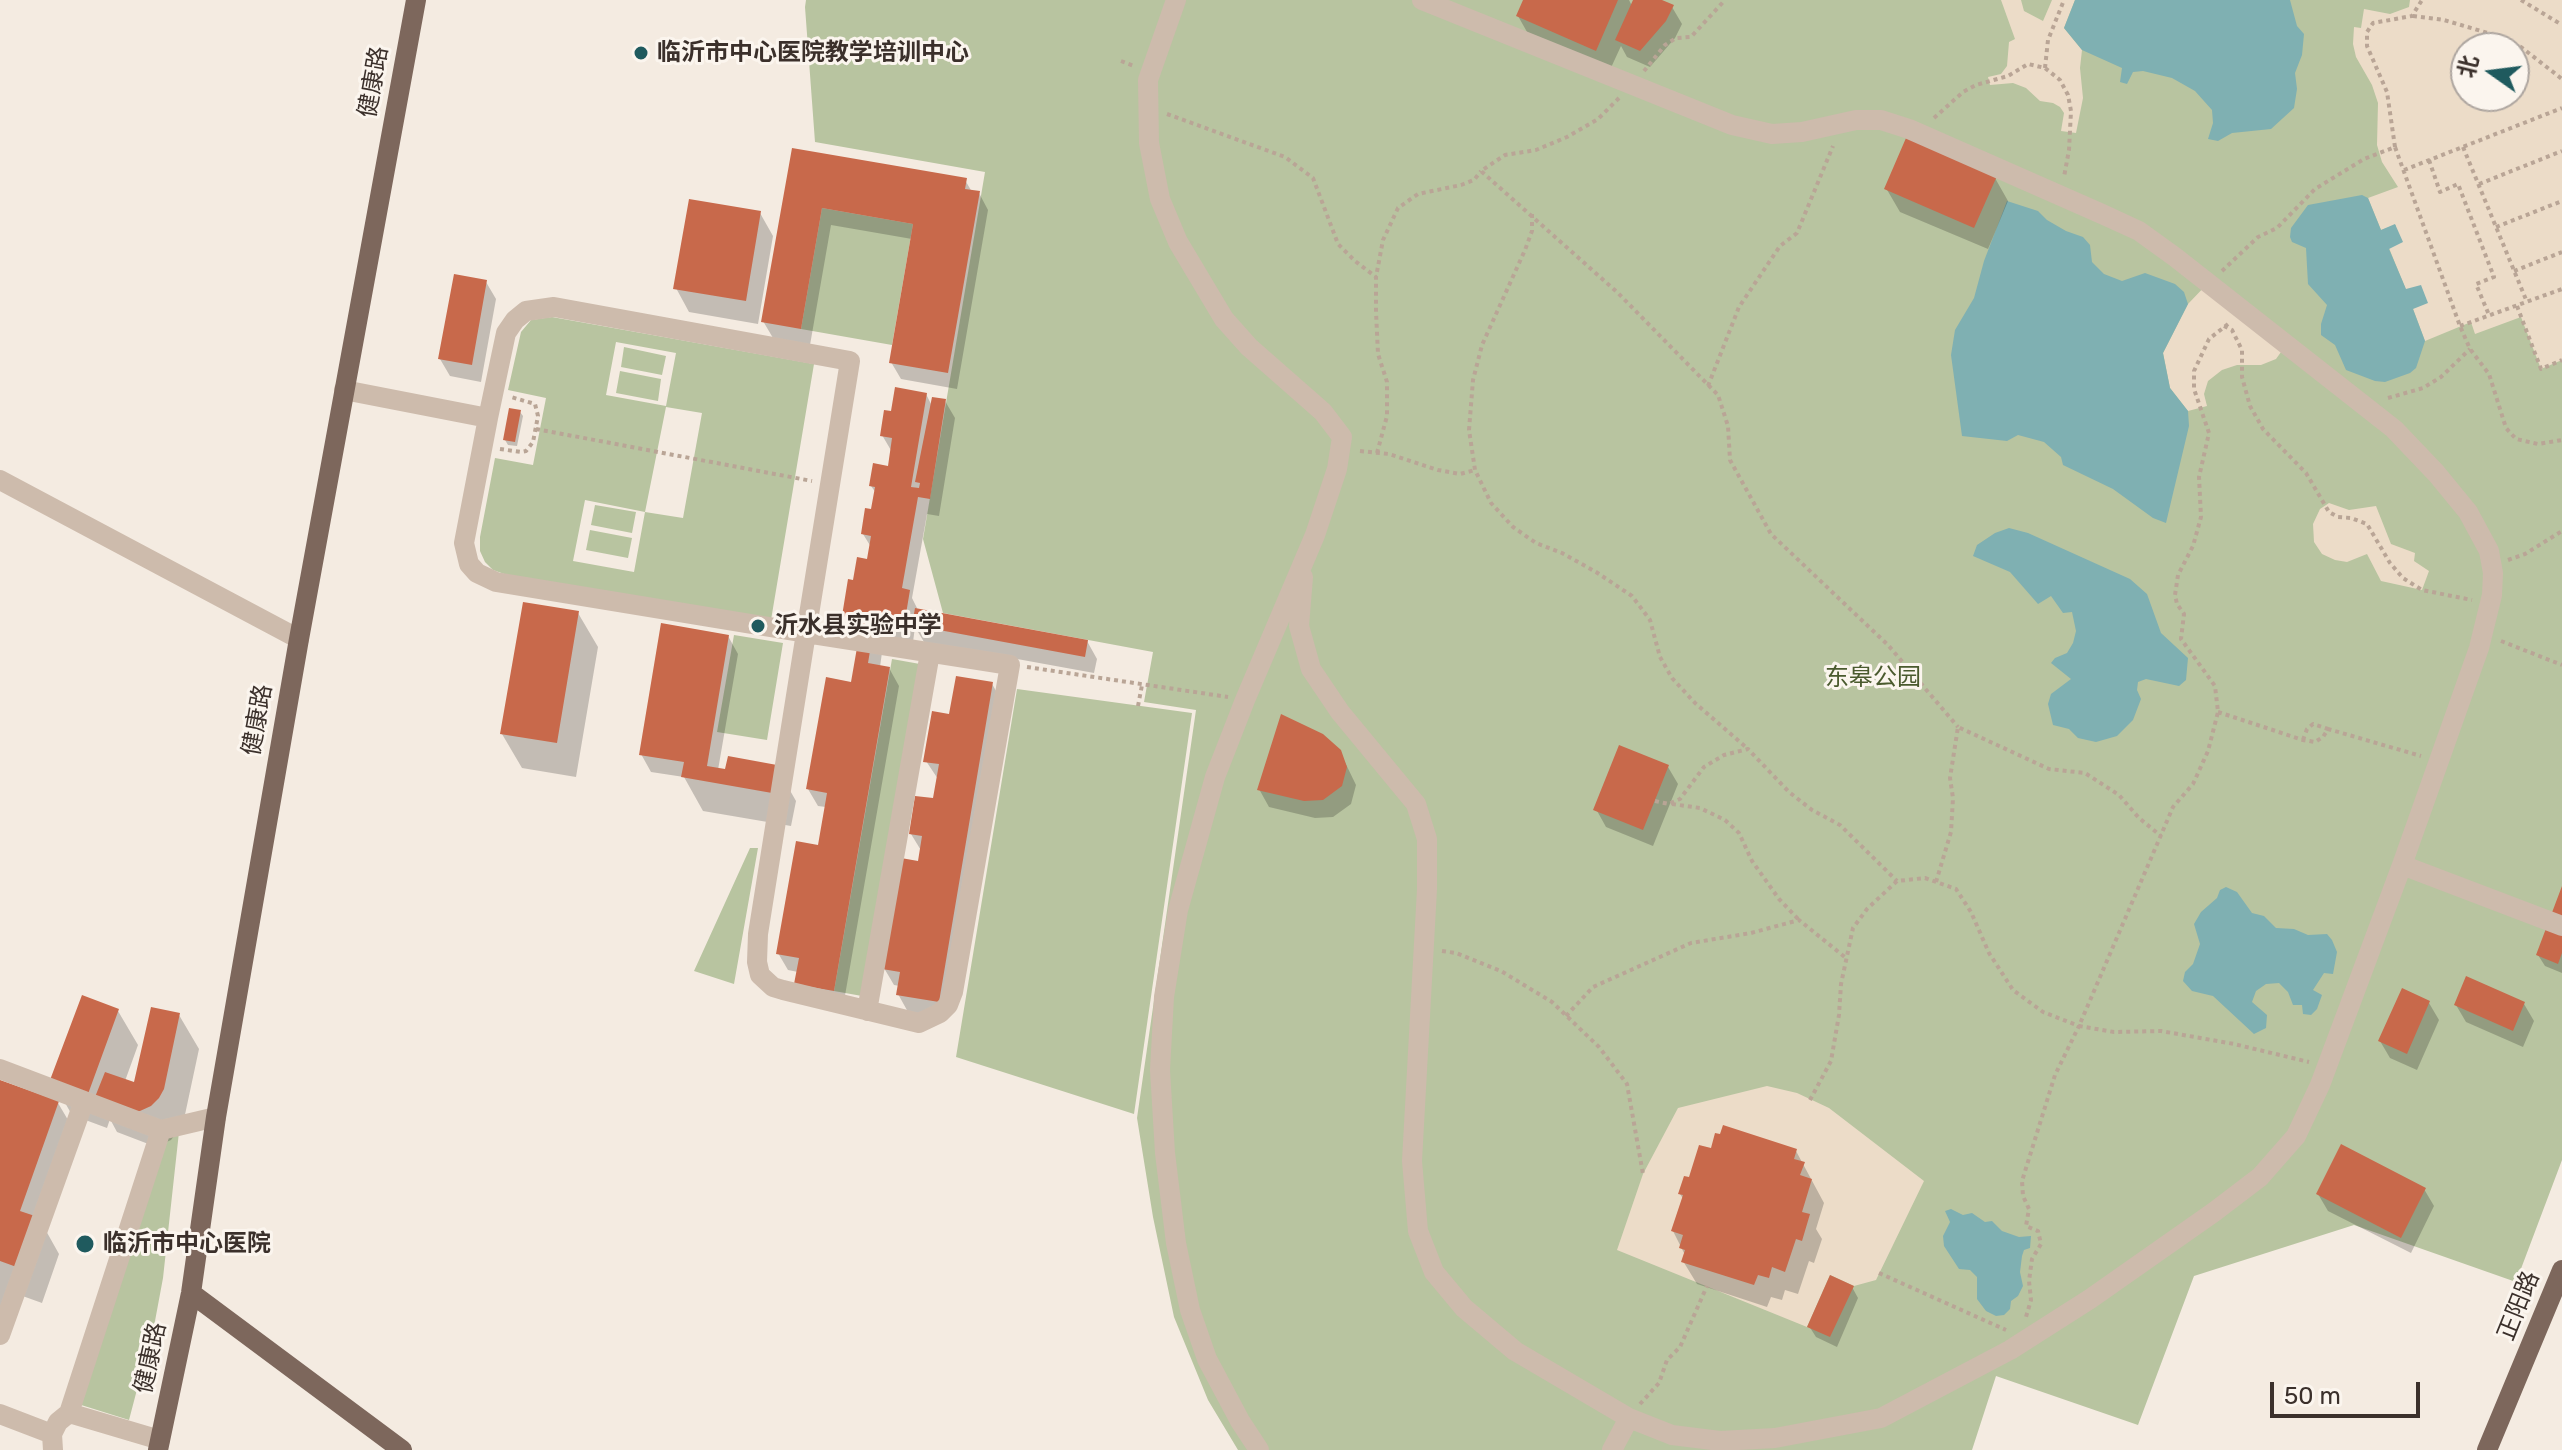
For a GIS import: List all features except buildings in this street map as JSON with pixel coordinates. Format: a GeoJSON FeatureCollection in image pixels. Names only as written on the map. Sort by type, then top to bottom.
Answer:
{"type":"FeatureCollection","features":[{"type":"Feature","properties":{"kind":"main road","name":"健康路"},"geometry":{"type":"LineString","coordinates":[[159,1445],[191,1293],[216,1117],[299,639],[416,0]]}},
{"type":"Feature","properties":{"kind":"main road","name":"正阳路"},"geometry":{"type":"LineString","coordinates":[[2487,1450],[2562,1270]]}},
{"type":"Feature","properties":{"kind":"main road"},"geometry":{"type":"LineString","coordinates":[[191,1293],[402,1450]]}},
{"type":"Feature","properties":{"kind":"street"},"geometry":{"type":"LineString","coordinates":[[1176,0],[1148,80],[1149,143],[1160,199],[1178,242],[1224,319],[1249,347],[1323,412],[1342,437],[1337,469],[1307,555],[1215,777],[1178,910],[1164,997],[1160,1070],[1165,1153],[1176,1243],[1190,1310],[1207,1359],[1259,1450]]}},
{"type":"Feature","properties":{"kind":"street"},"geometry":{"type":"LineString","coordinates":[[1307,555],[1299,626],[1311,669],[1340,712],[1416,804],[1427,839],[1412,1161],[1418,1231],[1434,1272],[1464,1308],[1515,1351],[1629,1418],[1672,1435],[1720,1441],[1775,1438],[1881,1418],[2018,1336],[2103,1291],[2260,1177],[2296,1136],[2326,1067],[2439,761],[2490,604],[2492,567],[2489,551],[2480,530],[2436,473],[2394,429],[2139,231],[1922,135],[1881,120],[1772,134],[1732,125],[1422,0]]}},
{"type":"Feature","properties":{"kind":"street"},"geometry":{"type":"LineString","coordinates":[[488,419],[464,543],[469,564],[486,578],[806,633],[1008,665],[955,976],[948,1005],[940,1013],[919,1023],[773,987],[760,975],[757,962],[758,934],[806,633],[850,361],[554,307],[541,308],[526,311],[506,333],[488,419]]}},
{"type":"Feature","properties":{"kind":"street"},"geometry":{"type":"LineString","coordinates":[[344,390],[488,419]]}},
{"type":"Feature","properties":{"kind":"street"},"geometry":{"type":"LineString","coordinates":[[0,480],[299,639]]}},
{"type":"Feature","properties":{"kind":"street"},"geometry":{"type":"LineString","coordinates":[[867,1011],[930,653]]}},
{"type":"Feature","properties":{"kind":"street"},"geometry":{"type":"LineString","coordinates":[[2402,865],[2562,926]]}},
{"type":"Feature","properties":{"kind":"street"},"geometry":{"type":"LineString","coordinates":[[0,1069],[161,1130],[216,1117]]}},
{"type":"Feature","properties":{"kind":"street"},"geometry":{"type":"LineString","coordinates":[[0,1335],[84,1101]]}},
{"type":"Feature","properties":{"kind":"street"},"geometry":{"type":"LineString","coordinates":[[0,1414],[53,1442],[58,1422],[69,1413],[161,1130]]}},
{"type":"Feature","properties":{"kind":"street"},"geometry":{"type":"LineString","coordinates":[[69,1413],[159,1445]]}},
{"type":"Feature","properties":{"kind":"street"},"geometry":{"type":"LineString","coordinates":[[1612,1450],[1629,1418]]}},
{"type":"Feature","properties":{"kind":"path"},"geometry":{"type":"LineString","coordinates":[[1377,453],[1387,416],[1387,382],[1378,354],[1376,277],[1383,240],[1398,208],[1418,194],[1474,180],[1481,171],[1505,155],[1536,150],[1598,119],[1633,85],[1665,45],[1676,38],[1691,37],[1725,0]]}},
{"type":"Feature","properties":{"kind":"path"},"geometry":{"type":"LineString","coordinates":[[2045,68],[2048,40],[2064,0]]}},
{"type":"Feature","properties":{"kind":"path"},"geometry":{"type":"LineString","coordinates":[[2412,16],[2422,0]]}},
{"type":"Feature","properties":{"kind":"path"},"geometry":{"type":"LineString","coordinates":[[2521,0],[2562,25]]}},
{"type":"Feature","properties":{"kind":"path"},"geometry":{"type":"LineString","coordinates":[[2562,79],[2521,47],[2498,36],[2444,20],[2412,16],[2373,23],[2367,32],[2367,46],[2387,92],[2395,147],[2460,326],[2470,349],[2489,374],[2506,428],[2516,439],[2538,444],[2562,440]]}},
{"type":"Feature","properties":{"kind":"path"},"geometry":{"type":"LineString","coordinates":[[1922,135],[1936,115],[1963,92],[2008,76],[2028,64],[2045,68],[2060,80],[2068,95],[2071,111],[2069,150],[2058,194]]}},
{"type":"Feature","properties":{"kind":"path"},"geometry":{"type":"LineString","coordinates":[[1148,107],[1285,157],[1313,178],[1338,244],[1376,277]]}},
{"type":"Feature","properties":{"kind":"path"},"geometry":{"type":"LineString","coordinates":[[2404,170],[2562,108]]}},
{"type":"Feature","properties":{"kind":"path"},"geometry":{"type":"LineString","coordinates":[[1708,386],[1739,307],[1780,246],[1797,233],[1842,123]]}},
{"type":"Feature","properties":{"kind":"path"},"geometry":{"type":"LineString","coordinates":[[2208,283],[2258,237],[2277,228],[2315,189],[2364,159],[2395,147]]}},
{"type":"Feature","properties":{"kind":"path"},"geometry":{"type":"LineString","coordinates":[[2463,147],[2527,302]]}},
{"type":"Feature","properties":{"kind":"path"},"geometry":{"type":"LineString","coordinates":[[2479,184],[2562,151]]}},
{"type":"Feature","properties":{"kind":"path"},"geometry":{"type":"LineString","coordinates":[[2429,160],[2440,192],[2458,184],[2494,277],[2476,284],[2489,315]]}},
{"type":"Feature","properties":{"kind":"path"},"geometry":{"type":"LineString","coordinates":[[1481,171],[1618,293],[1718,395],[1728,426],[1730,460],[1771,534],[1888,645],[1958,727],[2049,769],[2085,773],[2119,795],[2139,818],[2161,836]]}},
{"type":"Feature","properties":{"kind":"path"},"geometry":{"type":"LineString","coordinates":[[2496,227],[2562,201]]}},
{"type":"Feature","properties":{"kind":"path"},"geometry":{"type":"LineString","coordinates":[[1532,214],[1532,231],[1482,345],[1473,380],[1469,430],[1475,470],[1491,503],[1513,527],[1536,543],[1562,553],[1632,596],[1650,620],[1660,657],[1672,678],[1695,703],[1748,749],[1789,792],[1812,810],[1840,825],[1897,881]]}},
{"type":"Feature","properties":{"kind":"path"},"geometry":{"type":"LineString","coordinates":[[2514,271],[2562,252]]}},
{"type":"Feature","properties":{"kind":"path"},"geometry":{"type":"LineString","coordinates":[[2460,326],[2562,289]]}},
{"type":"Feature","properties":{"kind":"path"},"geometry":{"type":"LineString","coordinates":[[2517,305],[2541,369],[2562,360]]}},
{"type":"Feature","properties":{"kind":"path"},"geometry":{"type":"LineString","coordinates":[[1879,1273],[2018,1336],[2031,1300],[2029,1281],[2032,1259],[2041,1244],[2038,1231],[2026,1226],[2029,1209],[2023,1196],[2022,1181],[2055,1075],[2173,807],[2193,784],[2208,751],[2218,712],[2215,686],[2181,639],[2184,614],[2175,595],[2178,575],[2193,546],[2201,517],[2199,477],[2209,433],[2194,389],[2194,371],[2209,339],[2224,326],[2249,315]]}},
{"type":"Feature","properties":{"kind":"path"},"geometry":{"type":"LineString","coordinates":[[2224,326],[2238,338],[2242,377],[2250,406],[2263,429],[2306,473],[2329,512],[2367,524],[2390,563],[2403,578],[2422,590],[2490,604]]}},
{"type":"Feature","properties":{"kind":"path"},"geometry":{"type":"LineString","coordinates":[[2356,399],[2376,400],[2423,388],[2441,377],[2470,349]]}},
{"type":"Feature","properties":{"kind":"path"},"geometry":{"type":"LineString","coordinates":[[506,397],[531,401],[538,409],[536,429],[531,447],[521,452],[495,447],[488,419],[506,397]]}},
{"type":"Feature","properties":{"kind":"path"},"geometry":{"type":"LineString","coordinates":[[536,429],[830,485]]}},
{"type":"Feature","properties":{"kind":"path"},"geometry":{"type":"LineString","coordinates":[[1340,452],[1389,454],[1460,474],[1475,470]]}},
{"type":"Feature","properties":{"kind":"path"},"geometry":{"type":"LineString","coordinates":[[2492,567],[2525,554],[2562,531]]}},
{"type":"Feature","properties":{"kind":"path"},"geometry":{"type":"LineString","coordinates":[[2482,634],[2562,665]]}},
{"type":"Feature","properties":{"kind":"path"},"geometry":{"type":"LineString","coordinates":[[1008,665],[1245,700]]}},
{"type":"Feature","properties":{"kind":"path"},"geometry":{"type":"LineString","coordinates":[[1138,706],[1142,685]]}},
{"type":"Feature","properties":{"kind":"path"},"geometry":{"type":"LineString","coordinates":[[2218,712],[2315,742],[2328,729]]}},
{"type":"Feature","properties":{"kind":"path"},"geometry":{"type":"LineString","coordinates":[[2303,740],[2307,729],[2313,724],[2439,761]]}},
{"type":"Feature","properties":{"kind":"path"},"geometry":{"type":"LineString","coordinates":[[1936,882],[1951,832],[1953,798],[1950,778],[1958,727]]}},
{"type":"Feature","properties":{"kind":"path"},"geometry":{"type":"LineString","coordinates":[[1669,804],[1680,799],[1704,767],[1724,755],[1748,749]]}},
{"type":"Feature","properties":{"kind":"path"},"geometry":{"type":"LineString","coordinates":[[1655,801],[1700,808],[1725,820],[1739,833],[1752,861],[1779,899],[1799,920],[1847,958]]}},
{"type":"Feature","properties":{"kind":"path"},"geometry":{"type":"LineString","coordinates":[[1810,1100],[1831,1061],[1853,928],[1867,909],[1897,881],[1925,878],[1956,889],[1971,912],[1989,953],[2013,990],[2043,1012],[2079,1026],[2114,1032],[2175,1034],[2293,1056],[2326,1067]]}},
{"type":"Feature","properties":{"kind":"path"},"geometry":{"type":"LineString","coordinates":[[1566,1016],[1593,987],[1691,943],[1751,933],[1799,920]]}},
{"type":"Feature","properties":{"kind":"path"},"geometry":{"type":"LineString","coordinates":[[1424,948],[1456,953],[1501,971],[1552,1002],[1599,1047],[1627,1084],[1643,1174]]}},
{"type":"Feature","properties":{"kind":"path"},"geometry":{"type":"LineString","coordinates":[[1629,1418],[1659,1383],[1667,1360],[1680,1347],[1707,1286]]}},
{"type":"Feature","properties":{"kind":"green space","name":"东皋公园"},"geometry":{"type":"Polygon","coordinates":[[[806,0],[2562,0],[2562,1160],[2516,1282],[2354,1225],[2194,1276],[2138,1425],[1996,1376],[1972,1450],[1238,1450],[1208,1400],[1174,1317],[1137,1118],[1196,710],[1144,702],[1153,652],[943,613],[923,539],[985,172],[815,142],[806,0]]]}},
{"type":"Feature","properties":{"kind":"green space"},"geometry":{"type":"Polygon","coordinates":[[[822,208],[913,224],[892,345],[801,329],[822,208]]]}},
{"type":"Feature","properties":{"kind":"green space"},"geometry":{"type":"Polygon","coordinates":[[[552,317],[814,364],[771,620],[507,575],[493,570],[485,562],[480,551],[480,537],[495,458],[533,465],[546,398],[508,390],[521,332],[531,320],[552,317]],[[616,342],[606,395],[666,406],[676,353],[616,342]],[[666,407],[645,512],[683,518],[702,413],[666,407]],[[585,500],[573,561],[634,572],[645,512],[585,500]]]}},
{"type":"Feature","properties":{"kind":"green space"},"geometry":{"type":"Polygon","coordinates":[[[624,347],[666,356],[662,375],[621,367],[624,347]]]}},
{"type":"Feature","properties":{"kind":"green space"},"geometry":{"type":"Polygon","coordinates":[[[620,371],[661,379],[658,401],[616,393],[620,371]]]}},
{"type":"Feature","properties":{"kind":"green space"},"geometry":{"type":"Polygon","coordinates":[[[595,505],[636,512],[632,533],[591,525],[595,505]]]}},
{"type":"Feature","properties":{"kind":"green space"},"geometry":{"type":"Polygon","coordinates":[[[590,530],[632,538],[628,558],[586,550],[590,530]]]}},
{"type":"Feature","properties":{"kind":"green space"},"geometry":{"type":"Polygon","coordinates":[[[734,635],[783,643],[767,740],[717,732],[734,635]]]}},
{"type":"Feature","properties":{"kind":"green space"},"geometry":{"type":"Polygon","coordinates":[[[892,659],[920,664],[862,996],[834,991],[892,659]]]}},
{"type":"Feature","properties":{"kind":"green space"},"geometry":{"type":"Polygon","coordinates":[[[1017,689],[1192,713],[1134,1114],[956,1057],[1017,689]]]}},
{"type":"Feature","properties":{"kind":"green space"},"geometry":{"type":"Polygon","coordinates":[[[750,848],[758,848],[734,984],[694,971],[750,848]]]}},
{"type":"Feature","properties":{"kind":"green space"},"geometry":{"type":"Polygon","coordinates":[[[179,1132],[163,1278],[129,1420],[78,1404],[163,1136],[179,1132]]]}},
{"type":"Feature","properties":{"kind":"shaded area"},"geometry":{"type":"Polygon","coordinates":[[[2001,0],[2021,0],[2024,11],[2043,21],[2052,0],[2075,0],[2064,28],[2082,50],[2083,98],[2076,133],[2061,131],[2064,113],[2053,103],[2040,101],[2026,88],[2013,83],[1990,85],[1988,77],[2001,74],[2007,66],[2009,42],[2015,39],[2001,0]]]}},
{"type":"Feature","properties":{"kind":"shaded area"},"geometry":{"type":"Polygon","coordinates":[[[2410,0],[2562,0],[2562,360],[2541,369],[2521,317],[2475,334],[2471,322],[2425,341],[2413,309],[2421,286],[2406,290],[2389,248],[2396,225],[2381,230],[2368,198],[2398,187],[2382,162],[2377,145],[2378,103],[2356,57],[2354,27],[2361,28],[2364,9],[2390,14],[2409,7],[2410,0]]]}},
{"type":"Feature","properties":{"kind":"shaded area"},"geometry":{"type":"Polygon","coordinates":[[[2208,283],[2286,345],[2276,359],[2261,365],[2237,365],[2222,370],[2208,381],[2204,394],[2207,406],[2188,411],[2170,388],[2163,353],[2188,304],[2208,283]]]}},
{"type":"Feature","properties":{"kind":"shaded area"},"geometry":{"type":"Polygon","coordinates":[[[2329,503],[2349,510],[2376,506],[2391,544],[2415,553],[2414,561],[2429,571],[2422,590],[2381,581],[2367,554],[2347,562],[2322,554],[2314,542],[2313,524],[2320,509],[2329,503]]]}},
{"type":"Feature","properties":{"kind":"shaded area"},"geometry":{"type":"Polygon","coordinates":[[[1767,1086],[1797,1093],[1829,1108],[1924,1181],[1876,1280],[1854,1286],[1830,1275],[1807,1327],[1617,1250],[1643,1174],[1678,1108],[1767,1086]]]}},
{"type":"Feature","properties":{"kind":"water"},"geometry":{"type":"Polygon","coordinates":[[[2075,0],[2290,0],[2297,26],[2304,34],[2302,55],[2295,73],[2297,89],[2294,108],[2271,129],[2232,133],[2218,141],[2208,139],[2213,123],[2212,110],[2195,91],[2172,78],[2143,71],[2133,72],[2127,84],[2120,82],[2122,68],[2082,50],[2064,28],[2075,0]]]}},
{"type":"Feature","properties":{"kind":"water"},"geometry":{"type":"Polygon","coordinates":[[[2362,195],[2368,198],[2381,230],[2395,224],[2403,242],[2389,249],[2406,289],[2421,285],[2428,303],[2413,309],[2425,341],[2416,368],[2385,382],[2346,370],[2335,345],[2321,335],[2327,305],[2308,284],[2306,248],[2292,242],[2290,237],[2291,228],[2308,205],[2362,195]]]}},
{"type":"Feature","properties":{"kind":"water"},"geometry":{"type":"Polygon","coordinates":[[[2007,201],[2038,211],[2066,231],[2083,237],[2090,245],[2092,262],[2104,274],[2122,281],[2145,273],[2175,284],[2184,292],[2188,304],[2163,353],[2170,388],[2188,411],[2189,426],[2166,523],[2153,518],[2113,489],[2063,465],[2061,457],[2044,442],[2018,435],[2007,441],[1962,436],[1951,355],[1955,330],[1974,298],[1984,261],[2007,201]]]}},
{"type":"Feature","properties":{"kind":"water"},"geometry":{"type":"Polygon","coordinates":[[[2009,528],[2028,533],[2130,579],[2147,594],[2161,633],[2188,658],[2186,680],[2179,686],[2146,679],[2138,682],[2141,699],[2133,720],[2117,736],[2096,742],[2078,738],[2069,729],[2053,725],[2048,704],[2051,694],[2071,679],[2051,663],[2067,653],[2073,643],[2076,631],[2072,612],[2063,613],[2051,596],[2038,604],[2010,572],[1973,556],[1977,545],[2009,528]]]}},
{"type":"Feature","properties":{"kind":"water"},"geometry":{"type":"Polygon","coordinates":[[[2226,887],[2237,892],[2252,913],[2264,916],[2276,928],[2294,929],[2308,935],[2327,934],[2332,940],[2337,952],[2333,974],[2324,973],[2313,990],[2322,995],[2311,1015],[2303,1014],[2302,1005],[2293,1005],[2288,992],[2279,983],[2266,984],[2256,991],[2252,1002],[2267,1015],[2266,1028],[2254,1034],[2213,996],[2192,991],[2183,981],[2200,944],[2194,924],[2201,912],[2217,898],[2220,890],[2226,887]]]}},
{"type":"Feature","properties":{"kind":"water"},"geometry":{"type":"Polygon","coordinates":[[[1951,1209],[1963,1215],[1972,1213],[1985,1222],[1992,1221],[2002,1231],[2019,1237],[2031,1236],[2030,1248],[2024,1250],[2022,1256],[2020,1272],[2023,1286],[2004,1315],[1996,1316],[1986,1311],[1977,1299],[1977,1277],[1970,1270],[1959,1269],[1944,1246],[1943,1236],[1950,1222],[1945,1211],[1951,1209]]]}},
{"type":"Feature","properties":{"kind":"place","name":"临沂市中心医院教学培训中心"},"geometry":{"type":"Point","coordinates":[641,53]}},
{"type":"Feature","properties":{"kind":"place","name":"沂水县实验中学"},"geometry":{"type":"Point","coordinates":[758,626]}},
{"type":"Feature","properties":{"kind":"place","name":"临沂市中心医院"},"geometry":{"type":"Point","coordinates":[85,1244]}}]}
